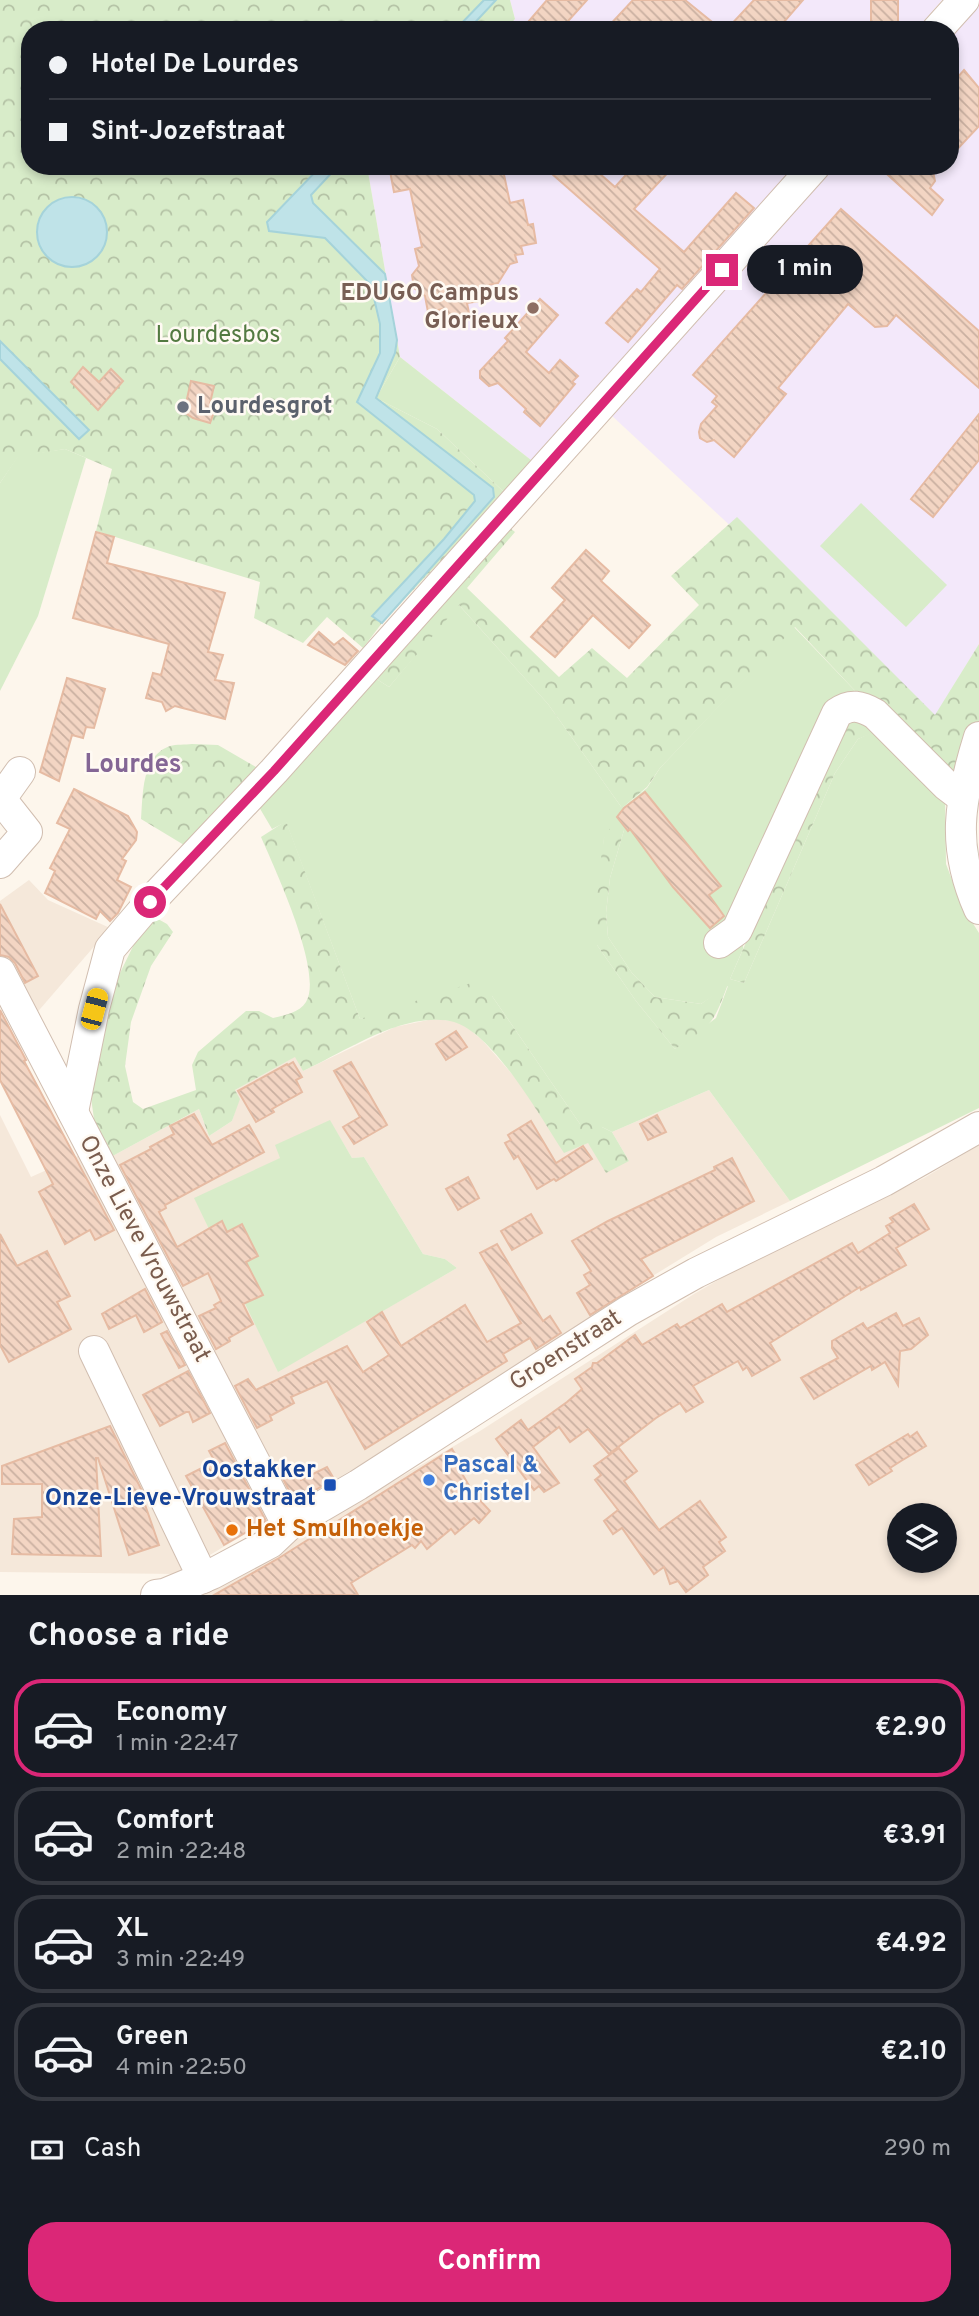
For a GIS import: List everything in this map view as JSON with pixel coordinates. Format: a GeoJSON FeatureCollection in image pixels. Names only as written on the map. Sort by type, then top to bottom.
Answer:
{"type":"FeatureCollection","features":[{"type":"Feature","properties":{"kind":"street"},"geometry":{"type":"LineString","coordinates":[[945,21],[964,0]]}},
{"type":"Feature","properties":{"kind":"street"},"geometry":{"type":"LineString","coordinates":[[73,1112],[94,1009],[110,949],[150,902],[274,771],[807,175]]}},
{"type":"Feature","properties":{"kind":"street"},"geometry":{"type":"LineString","coordinates":[[719,943],[737,930],[837,713],[845,707],[864,708],[875,715],[946,785],[963,798]]}},
{"type":"Feature","properties":{"kind":"street"},"geometry":{"type":"LineString","coordinates":[[979,737],[963,798],[961,820],[962,854],[967,883],[979,909]]}},
{"type":"Feature","properties":{"kind":"street"},"geometry":{"type":"LineString","coordinates":[[0,863],[27,832],[0,799],[20,772]]}},
{"type":"Feature","properties":{"kind":"street","name":"Onze Lieve Vrouwstraat"},"geometry":{"type":"LineString","coordinates":[[0,972],[288,1527]]}},
{"type":"Feature","properties":{"kind":"street","name":"Groenstraat"},"geometry":{"type":"LineString","coordinates":[[156,1595],[164,1595],[203,1578],[270,1543],[288,1527],[358,1486],[628,1311],[696,1273],[884,1181],[979,1126]]}},
{"type":"Feature","properties":{"kind":"street"},"geometry":{"type":"LineString","coordinates":[[94,1351],[203,1578]]}},
{"type":"Feature","properties":{"kind":"shaded area"},"geometry":{"type":"Polygon","coordinates":[[[510,0],[942,0],[924,21],[513,21],[515,19],[510,0]]]}},
{"type":"Feature","properties":{"kind":"shaded area"},"geometry":{"type":"Polygon","coordinates":[[[974,0],[979,0],[979,644],[935,716],[610,414],[820,175],[959,175],[957,21],[974,0]]]}},
{"type":"Feature","properties":{"kind":"shaded area","name":"EDUGO Campus Glorieux"},"geometry":{"type":"Polygon","coordinates":[[[369,175],[792,175],[636,350],[531,460],[400,357],[369,175]]]}},
{"type":"Feature","properties":{"kind":"shaded area"},"geometry":{"type":"Polygon","coordinates":[[[29,880],[48,900],[110,928],[34,1016],[0,951],[0,901],[29,880]]]}},
{"type":"Feature","properties":{"kind":"shaded area"},"geometry":{"type":"Polygon","coordinates":[[[433,1019],[453,1021],[466,1026],[512,1074],[588,1143],[629,1161],[612,1132],[709,1090],[790,1201],[716,1237],[625,1293],[539,1354],[293,1506],[109,1158],[199,1109],[209,1136],[232,1121],[239,1099],[235,1090],[296,1056],[303,1071],[395,1027],[433,1019]],[[330,1121],[281,1158],[195,1199],[278,1371],[457,1268],[445,1259],[423,1254],[364,1157],[352,1158],[330,1121]]]}},
{"type":"Feature","properties":{"kind":"shaded area"},"geometry":{"type":"Polygon","coordinates":[[[0,1115],[31,1177],[80,1155],[267,1516],[265,1522],[178,1574],[0,1572],[0,1115]]]}},
{"type":"Feature","properties":{"kind":"shaded area"},"geometry":{"type":"Polygon","coordinates":[[[979,1145],[979,1595],[196,1595],[480,1431],[694,1294],[746,1264],[924,1178],[979,1145]]]}},
{"type":"Feature","properties":{"kind":"green space","name":"Lourdesbos"},"geometry":{"type":"Polygon","coordinates":[[[0,0],[510,0],[515,19],[513,21],[21,21],[21,175],[369,175],[400,357],[376,398],[437,429],[505,493],[382,623],[363,648],[327,617],[303,643],[254,618],[260,582],[96,531],[112,469],[65,449],[18,457],[0,483],[0,0]]]}},
{"type":"Feature","properties":{"kind":"green space"},"geometry":{"type":"Polygon","coordinates":[[[400,357],[531,460],[505,493],[437,429],[376,398],[400,357]]]}},
{"type":"Feature","properties":{"kind":"green space"},"geometry":{"type":"Polygon","coordinates":[[[65,449],[86,458],[38,616],[0,691],[0,483],[18,456],[65,449]]]}},
{"type":"Feature","properties":{"kind":"green space"},"geometry":{"type":"Polygon","coordinates":[[[861,503],[947,585],[906,627],[820,546],[861,503]]]}},
{"type":"Feature","properties":{"kind":"green space"},"geometry":{"type":"Polygon","coordinates":[[[737,517],[935,715],[979,644],[979,793],[873,733],[858,739],[835,773],[744,983],[730,979],[840,727],[860,696],[795,627],[660,768],[647,787],[622,808],[548,704],[459,605],[389,687],[375,678],[505,524],[515,532],[467,588],[559,677],[592,648],[627,678],[699,605],[671,576],[737,517]]]}},
{"type":"Feature","properties":{"kind":"green space"},"geometry":{"type":"Polygon","coordinates":[[[458,604],[548,704],[622,808],[647,788],[660,768],[794,627],[860,696],[745,903],[743,949],[730,979],[744,983],[835,773],[858,739],[873,732],[945,794],[946,864],[962,906],[979,933],[979,1108],[790,1201],[709,1090],[612,1132],[602,1127],[580,1124],[492,996],[360,1019],[286,822],[272,829],[259,807],[375,678],[389,687],[458,604]],[[624,830],[604,838],[597,945],[636,1001],[675,1049],[716,1018],[728,986],[701,1004],[655,997],[632,973],[608,937],[606,913],[610,878],[624,830]]]}},
{"type":"Feature","properties":{"kind":"green space"},"geometry":{"type":"Polygon","coordinates":[[[218,745],[261,770],[184,845],[141,819],[142,799],[145,777],[154,758],[170,746],[218,745]]]}},
{"type":"Feature","properties":{"kind":"green space"},"geometry":{"type":"Polygon","coordinates":[[[616,819],[624,830],[610,878],[606,913],[608,937],[632,973],[655,997],[701,1004],[728,984],[710,1023],[675,1049],[636,1001],[597,945],[593,914],[604,838],[616,819]]]}},
{"type":"Feature","properties":{"kind":"green space"},"geometry":{"type":"Polygon","coordinates":[[[286,821],[360,1019],[471,983],[492,996],[580,1124],[593,1114],[602,1127],[612,1132],[629,1161],[606,1173],[588,1143],[564,1153],[530,1099],[500,1059],[469,1030],[454,1022],[440,1020],[417,1021],[385,1031],[303,1071],[295,1057],[235,1090],[240,1099],[232,1121],[209,1136],[199,1109],[109,1158],[95,1126],[91,1098],[104,1006],[144,927],[158,919],[167,924],[173,932],[151,966],[131,1022],[125,1066],[133,1102],[143,1109],[196,1090],[192,1065],[198,1052],[246,1011],[259,1011],[273,1018],[296,1011],[306,1002],[310,988],[303,945],[286,895],[261,837],[286,821]]]}},
{"type":"Feature","properties":{"kind":"green space"},"geometry":{"type":"Polygon","coordinates":[[[330,1120],[352,1158],[364,1157],[423,1254],[445,1259],[457,1268],[278,1372],[194,1198],[280,1158],[275,1145],[330,1120]]]}},
{"type":"Feature","properties":{"kind":"water"},"geometry":{"type":"Polygon","coordinates":[[[484,0],[496,0],[476,21],[464,21],[484,0]]]}},
{"type":"Feature","properties":{"kind":"water"},"geometry":{"type":"Polygon","coordinates":[[[312,175],[330,175],[311,195],[313,203],[385,274],[397,340],[395,353],[376,398],[493,488],[494,497],[382,623],[372,616],[444,539],[475,501],[474,495],[357,402],[380,353],[380,324],[371,285],[325,238],[269,231],[267,222],[312,175]]]}},
{"type":"Feature","properties":{"kind":"water"},"geometry":{"type":"Polygon","coordinates":[[[72,197],[97,207],[107,232],[97,257],[72,267],[47,257],[37,232],[47,207],[72,197]]]}},
{"type":"Feature","properties":{"kind":"water"},"geometry":{"type":"Polygon","coordinates":[[[0,341],[89,430],[79,439],[0,359],[0,341]]]}},
{"type":"Feature","properties":{"kind":"building"},"geometry":{"type":"Polygon","coordinates":[[[547,0],[587,0],[568,21],[529,21],[547,0]]]}},
{"type":"Feature","properties":{"kind":"building"},"geometry":{"type":"Polygon","coordinates":[[[633,0],[685,0],[711,21],[613,21],[633,0]]]}},
{"type":"Feature","properties":{"kind":"building"},"geometry":{"type":"Polygon","coordinates":[[[754,0],[803,0],[785,21],[734,21],[754,0]]]}},
{"type":"Feature","properties":{"kind":"building"},"geometry":{"type":"Polygon","coordinates":[[[871,0],[898,0],[898,21],[871,21],[871,0]]]}},
{"type":"Feature","properties":{"kind":"building"},"geometry":{"type":"Polygon","coordinates":[[[964,70],[979,88],[979,126],[959,147],[959,76],[964,70]]]}},
{"type":"Feature","properties":{"kind":"building"},"geometry":{"type":"Polygon","coordinates":[[[391,175],[504,175],[510,203],[523,200],[528,225],[533,224],[536,243],[521,246],[523,254],[515,255],[517,262],[510,264],[498,283],[479,287],[481,301],[467,303],[470,318],[445,323],[443,309],[428,312],[425,296],[414,288],[412,275],[419,266],[415,249],[422,247],[410,189],[394,192],[391,175]]]}},
{"type":"Feature","properties":{"kind":"building"},"geometry":{"type":"Polygon","coordinates":[[[553,175],[601,175],[615,187],[626,175],[666,175],[634,209],[684,252],[736,193],[754,208],[682,289],[677,285],[628,342],[606,323],[637,289],[641,292],[660,269],[553,175]]]}},
{"type":"Feature","properties":{"kind":"building"},"geometry":{"type":"Polygon","coordinates":[[[888,175],[934,175],[935,181],[930,188],[943,200],[932,215],[888,175]]]}},
{"type":"Feature","properties":{"kind":"building"},"geometry":{"type":"Polygon","coordinates":[[[841,209],[979,331],[979,388],[896,315],[887,326],[875,327],[848,304],[778,388],[786,394],[734,457],[714,440],[707,442],[700,438],[701,424],[717,406],[712,402],[717,396],[693,375],[841,209]]]}},
{"type":"Feature","properties":{"kind":"building"},"geometry":{"type":"Polygon","coordinates":[[[540,299],[558,315],[526,352],[549,373],[560,360],[578,376],[572,382],[575,384],[540,426],[498,383],[489,386],[480,378],[480,371],[508,341],[505,338],[540,299]]]}},
{"type":"Feature","properties":{"kind":"building"},"geometry":{"type":"Polygon","coordinates":[[[83,367],[99,382],[111,369],[123,381],[98,410],[71,382],[83,367]]]}},
{"type":"Feature","properties":{"kind":"building"},"geometry":{"type":"Polygon","coordinates":[[[191,381],[214,386],[210,403],[217,404],[210,423],[184,412],[191,381]]]}},
{"type":"Feature","properties":{"kind":"building"},"geometry":{"type":"Polygon","coordinates":[[[979,414],[979,460],[933,517],[911,499],[979,414]]]}},
{"type":"Feature","properties":{"kind":"building"},"geometry":{"type":"Polygon","coordinates":[[[96,532],[114,537],[107,563],[225,593],[208,652],[223,655],[215,680],[234,683],[225,719],[175,706],[166,711],[162,702],[146,698],[153,673],[161,675],[169,644],[73,618],[96,532]]]}},
{"type":"Feature","properties":{"kind":"building"},"geometry":{"type":"Polygon","coordinates":[[[586,550],[609,571],[601,581],[650,625],[629,648],[593,615],[555,657],[531,637],[565,600],[552,588],[586,550]]]}},
{"type":"Feature","properties":{"kind":"building"},"geometry":{"type":"Polygon","coordinates":[[[319,632],[334,645],[343,638],[358,651],[345,665],[308,645],[319,632]]]}},
{"type":"Feature","properties":{"kind":"building"},"geometry":{"type":"Polygon","coordinates":[[[67,678],[105,689],[94,728],[86,727],[83,738],[72,735],[59,781],[40,772],[67,678]]]}},
{"type":"Feature","properties":{"kind":"building"},"geometry":{"type":"Polygon","coordinates":[[[74,789],[128,816],[137,832],[136,840],[122,859],[126,861],[117,880],[131,887],[118,913],[110,921],[100,911],[96,919],[45,893],[55,871],[50,868],[70,829],[57,823],[74,789]]]}},
{"type":"Feature","properties":{"kind":"building"},"geometry":{"type":"Polygon","coordinates":[[[645,792],[721,886],[709,895],[724,916],[710,928],[673,887],[630,829],[628,831],[617,817],[645,792]]]}},
{"type":"Feature","properties":{"kind":"building"},"geometry":{"type":"Polygon","coordinates":[[[0,904],[38,976],[25,983],[15,963],[9,957],[0,955],[0,904]]]}},
{"type":"Feature","properties":{"kind":"building"},"geometry":{"type":"Polygon","coordinates":[[[0,1010],[26,1060],[24,1061],[114,1230],[95,1240],[90,1230],[65,1244],[39,1192],[53,1184],[0,1080],[0,1010]]]}},
{"type":"Feature","properties":{"kind":"building"},"geometry":{"type":"Polygon","coordinates":[[[456,1031],[467,1047],[446,1060],[436,1044],[456,1031]]]}},
{"type":"Feature","properties":{"kind":"building"},"geometry":{"type":"Polygon","coordinates":[[[293,1062],[302,1077],[296,1080],[302,1092],[272,1109],[274,1112],[256,1122],[238,1091],[293,1062]]]}},
{"type":"Feature","properties":{"kind":"building"},"geometry":{"type":"Polygon","coordinates":[[[351,1062],[387,1125],[354,1144],[343,1127],[360,1117],[334,1071],[351,1062]]]}},
{"type":"Feature","properties":{"kind":"building"},"geometry":{"type":"Polygon","coordinates":[[[194,1114],[212,1145],[249,1125],[264,1152],[165,1205],[166,1208],[159,1212],[177,1247],[222,1221],[227,1232],[242,1224],[258,1256],[246,1262],[263,1295],[243,1304],[253,1324],[216,1349],[199,1316],[216,1308],[214,1305],[221,1301],[208,1273],[183,1286],[120,1165],[174,1134],[170,1126],[194,1114]]]}},
{"type":"Feature","properties":{"kind":"building"},"geometry":{"type":"Polygon","coordinates":[[[657,1115],[666,1132],[648,1140],[640,1124],[657,1115]]]}},
{"type":"Feature","properties":{"kind":"building"},"geometry":{"type":"Polygon","coordinates":[[[531,1121],[556,1163],[583,1146],[592,1159],[537,1189],[518,1156],[514,1159],[505,1143],[511,1140],[508,1135],[531,1121]]]}},
{"type":"Feature","properties":{"kind":"building"},"geometry":{"type":"Polygon","coordinates":[[[732,1158],[754,1201],[641,1259],[653,1276],[590,1315],[577,1293],[590,1285],[584,1275],[591,1271],[572,1241],[715,1170],[714,1167],[732,1158]]]}},
{"type":"Feature","properties":{"kind":"building"},"geometry":{"type":"Polygon","coordinates":[[[468,1177],[479,1198],[458,1210],[446,1189],[468,1177]]]}},
{"type":"Feature","properties":{"kind":"building"},"geometry":{"type":"Polygon","coordinates":[[[914,1204],[929,1229],[896,1248],[906,1265],[861,1290],[860,1287],[770,1343],[780,1360],[752,1376],[747,1367],[743,1370],[738,1361],[693,1386],[703,1402],[686,1412],[680,1403],[609,1454],[588,1429],[570,1442],[559,1427],[533,1447],[559,1483],[544,1492],[539,1486],[534,1490],[496,1439],[521,1420],[528,1430],[567,1402],[582,1389],[575,1379],[592,1367],[593,1363],[597,1363],[635,1335],[642,1345],[677,1324],[680,1328],[722,1304],[727,1312],[852,1243],[858,1253],[890,1233],[886,1226],[893,1222],[890,1218],[914,1204]]]}},
{"type":"Feature","properties":{"kind":"building"},"geometry":{"type":"Polygon","coordinates":[[[531,1214],[542,1233],[512,1250],[501,1231],[531,1214]]]}},
{"type":"Feature","properties":{"kind":"building"},"geometry":{"type":"Polygon","coordinates":[[[0,1234],[17,1266],[47,1251],[70,1296],[57,1302],[71,1329],[9,1362],[0,1345],[0,1234]]]}},
{"type":"Feature","properties":{"kind":"building"},"geometry":{"type":"Polygon","coordinates":[[[497,1244],[543,1321],[550,1316],[561,1333],[536,1349],[530,1338],[503,1354],[507,1361],[365,1449],[327,1381],[291,1397],[294,1403],[270,1416],[272,1420],[257,1428],[235,1386],[248,1379],[256,1390],[347,1346],[363,1372],[389,1355],[367,1322],[382,1312],[401,1346],[465,1305],[487,1342],[521,1323],[480,1253],[497,1244]]]}},
{"type":"Feature","properties":{"kind":"building"},"geometry":{"type":"Polygon","coordinates":[[[145,1289],[162,1322],[144,1332],[136,1315],[109,1329],[102,1314],[145,1289]]]}},
{"type":"Feature","properties":{"kind":"building"},"geometry":{"type":"Polygon","coordinates":[[[896,1313],[903,1326],[919,1318],[928,1335],[911,1349],[900,1351],[898,1385],[885,1362],[872,1370],[871,1366],[814,1399],[801,1378],[838,1358],[832,1348],[832,1341],[863,1323],[867,1329],[896,1313]]]}},
{"type":"Feature","properties":{"kind":"building"},"geometry":{"type":"Polygon","coordinates":[[[167,1331],[185,1365],[179,1368],[161,1334],[167,1331]]]}},
{"type":"Feature","properties":{"kind":"building"},"geometry":{"type":"Polygon","coordinates":[[[188,1371],[210,1413],[193,1422],[189,1412],[186,1412],[160,1426],[143,1395],[188,1371]]]}},
{"type":"Feature","properties":{"kind":"building"},"geometry":{"type":"Polygon","coordinates":[[[110,1426],[144,1495],[142,1496],[159,1545],[129,1555],[96,1458],[101,1556],[12,1554],[14,1519],[42,1517],[42,1484],[2,1484],[2,1466],[110,1426]]]}},
{"type":"Feature","properties":{"kind":"building"},"geometry":{"type":"Polygon","coordinates":[[[917,1432],[926,1446],[890,1468],[892,1471],[869,1485],[856,1465],[908,1434],[910,1437],[917,1432]]]}},
{"type":"Feature","properties":{"kind":"building"},"geometry":{"type":"Polygon","coordinates":[[[225,1443],[266,1521],[224,1545],[186,1476],[212,1463],[214,1460],[209,1451],[225,1443]]]}},
{"type":"Feature","properties":{"kind":"building"},"geometry":{"type":"Polygon","coordinates":[[[619,1448],[637,1471],[624,1481],[659,1530],[700,1501],[726,1537],[719,1542],[725,1551],[703,1567],[708,1575],[686,1592],[678,1581],[670,1584],[664,1567],[654,1574],[622,1528],[613,1534],[604,1521],[618,1510],[595,1480],[601,1475],[594,1466],[619,1448]]]}},
{"type":"Feature","properties":{"kind":"building"},"geometry":{"type":"Polygon","coordinates":[[[452,1449],[465,1470],[461,1472],[474,1494],[490,1511],[479,1523],[474,1518],[455,1534],[451,1529],[427,1549],[421,1541],[415,1548],[412,1545],[351,1583],[358,1595],[214,1595],[279,1558],[452,1449]]]}},
{"type":"Feature","properties":{"kind":"building"},"geometry":{"type":"Polygon","coordinates":[[[327,1467],[334,1479],[295,1502],[282,1477],[296,1470],[301,1480],[327,1467]]]}},
{"type":"Feature","properties":{"kind":"place","name":"EDUGO Campus Glorieux"},"geometry":{"type":"Point","coordinates":[533,308]}},
{"type":"Feature","properties":{"kind":"place","name":"Lourdesgrot"},"geometry":{"type":"Point","coordinates":[183,407]}},
{"type":"Feature","properties":{"kind":"place","name":"Pascal & Christel"},"geometry":{"type":"Point","coordinates":[429,1480]}},
{"type":"Feature","properties":{"kind":"place","name":"Oostakker Onze-Lieve-Vrouwstraat"},"geometry":{"type":"Point","coordinates":[330,1485]}},
{"type":"Feature","properties":{"kind":"place","name":"Het Smulhoekje"},"geometry":{"type":"Point","coordinates":[232,1530]}},
{"type":"Feature","properties":{"kind":"district","name":"Lourdes"},"geometry":{"type":"Point","coordinates":[133,765]}},
{"type":"Feature","properties":{"kind":"route"},"geometry":{"type":"LineString","coordinates":[[150,902],[274,771],[722,270]]}}]}
